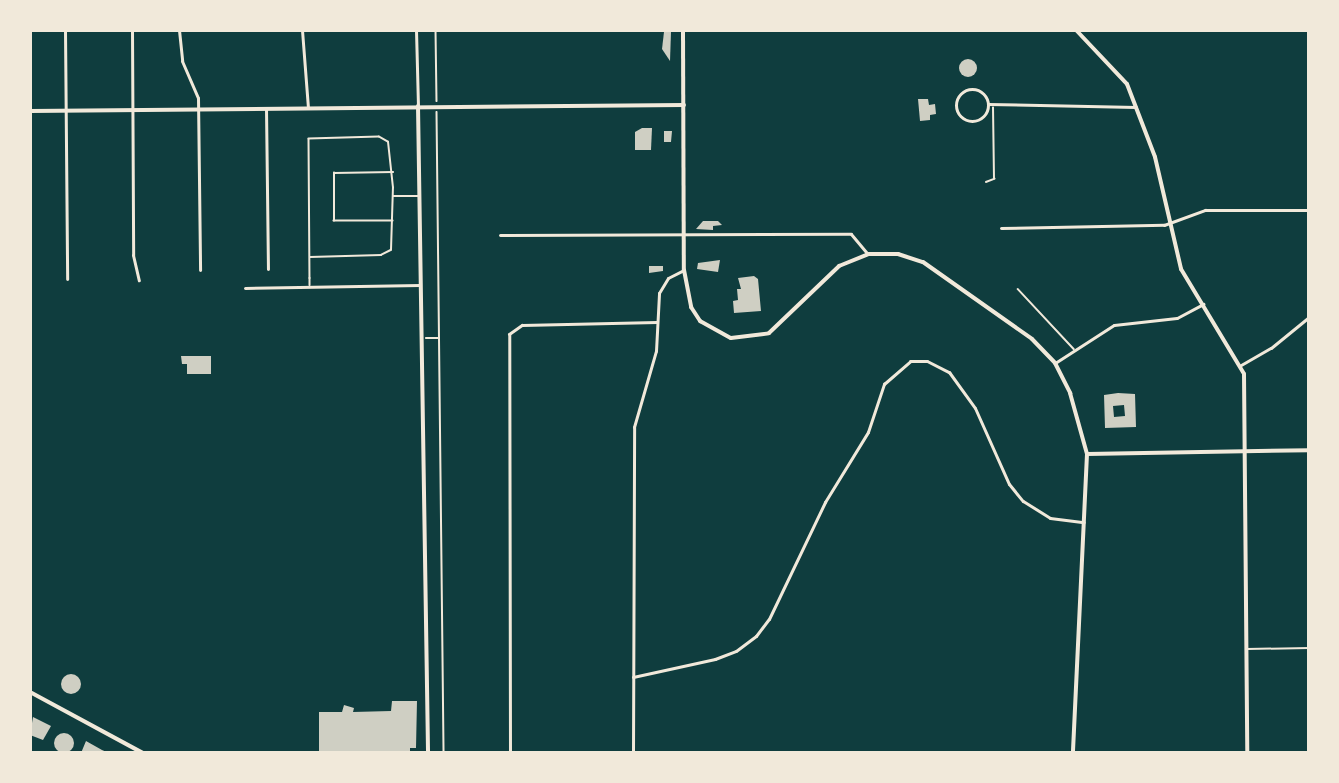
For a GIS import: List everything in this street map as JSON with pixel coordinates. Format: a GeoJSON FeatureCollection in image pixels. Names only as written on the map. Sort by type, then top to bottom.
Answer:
{"type":"FeatureCollection","features":[{"type":"Feature","properties":{"kind":"street"},"geometry":{"type":"LineString","coordinates":[[64,30],[67,279]]}},
{"type":"Feature","properties":{"kind":"street"},"geometry":{"type":"LineString","coordinates":[[132,30],[133,263],[139,280]]}},
{"type":"Feature","properties":{"kind":"street"},"geometry":{"type":"LineString","coordinates":[[179,30],[182,61],[199,109],[200,270]]}},
{"type":"Feature","properties":{"kind":"street"},"geometry":{"type":"LineString","coordinates":[[302,30],[308,108]]}},
{"type":"Feature","properties":{"kind":"street"},"geometry":{"type":"LineString","coordinates":[[416,30],[428,753]]}},
{"type":"Feature","properties":{"kind":"street"},"geometry":{"type":"LineString","coordinates":[[683,30],[684,270],[695,315],[716,333],[740,339],[769,333],[839,266],[868,254],[898,254],[923,262],[1032,339],[1055,363],[1070,393],[1087,454],[1073,753]]}},
{"type":"Feature","properties":{"kind":"street"},"geometry":{"type":"LineString","coordinates":[[1076,30],[1123,79],[1138,107],[1182,270],[1241,365],[1247,753]]}},
{"type":"Feature","properties":{"kind":"street"},"geometry":{"type":"LineString","coordinates":[[988,104],[986,114],[973,121],[960,116],[957,107],[960,95],[971,89],[985,95],[988,104],[993,108],[1138,107]]}},
{"type":"Feature","properties":{"kind":"street"},"geometry":{"type":"LineString","coordinates":[[30,111],[684,105]]}},
{"type":"Feature","properties":{"kind":"street"},"geometry":{"type":"LineString","coordinates":[[266,108],[268,269]]}},
{"type":"Feature","properties":{"kind":"street"},"geometry":{"type":"LineString","coordinates":[[1000,228],[1171,223],[1205,210],[1309,210]]}},
{"type":"Feature","properties":{"kind":"street"},"geometry":{"type":"LineString","coordinates":[[500,235],[684,232],[695,236],[851,234],[868,254]]}},
{"type":"Feature","properties":{"kind":"street"},"geometry":{"type":"LineString","coordinates":[[633,753],[633,441],[638,410],[656,351],[657,322],[663,284],[684,270]]}},
{"type":"Feature","properties":{"kind":"street"},"geometry":{"type":"LineString","coordinates":[[245,288],[310,285],[420,285]]}},
{"type":"Feature","properties":{"kind":"street"},"geometry":{"type":"LineString","coordinates":[[1055,363],[1113,325],[1177,318],[1203,303]]}},
{"type":"Feature","properties":{"kind":"street"},"geometry":{"type":"LineString","coordinates":[[1241,365],[1271,348],[1309,317]]}},
{"type":"Feature","properties":{"kind":"street"},"geometry":{"type":"LineString","coordinates":[[510,753],[508,338],[512,330],[522,325],[657,322]]}},
{"type":"Feature","properties":{"kind":"street"},"geometry":{"type":"LineString","coordinates":[[633,677],[715,659],[736,651],[756,636],[769,619],[825,502],[868,432],[884,384],[910,362],[927,361],[949,372],[975,408],[1009,484],[1023,501],[1050,518],[1084,522]]}},
{"type":"Feature","properties":{"kind":"street"},"geometry":{"type":"LineString","coordinates":[[1087,454],[1309,450]]}},
{"type":"Feature","properties":{"kind":"street"},"geometry":{"type":"LineString","coordinates":[[30,692],[143,753]]}},
{"type":"Feature","properties":{"kind":"lane"},"geometry":{"type":"LineString","coordinates":[[986,182],[994,179],[993,108]]}},
{"type":"Feature","properties":{"kind":"lane"},"geometry":{"type":"LineString","coordinates":[[310,257],[387,253],[394,243],[393,172],[388,142],[379,137],[309,139],[310,285]]}},
{"type":"Feature","properties":{"kind":"lane"},"geometry":{"type":"LineString","coordinates":[[393,172],[334,173],[334,221],[394,221]]}},
{"type":"Feature","properties":{"kind":"lane"},"geometry":{"type":"LineString","coordinates":[[393,196],[420,196]]}},
{"type":"Feature","properties":{"kind":"lane"},"geometry":{"type":"LineString","coordinates":[[1018,289],[1074,350]]}},
{"type":"Feature","properties":{"kind":"lane"},"geometry":{"type":"LineString","coordinates":[[1246,648],[1309,648]]}},
{"type":"Feature","properties":{"kind":"path"},"geometry":{"type":"LineString","coordinates":[[436,30],[444,753]]}},
{"type":"Feature","properties":{"kind":"path"},"geometry":{"type":"LineString","coordinates":[[421,338],[440,338]]}},
{"type":"Feature","properties":{"kind":"building"},"geometry":{"type":"Polygon","coordinates":[[[664,32],[671,32],[670,61],[662,49],[664,32]]]}},
{"type":"Feature","properties":{"kind":"building"},"geometry":{"type":"Polygon","coordinates":[[[968,59],[974,62],[977,68],[974,74],[968,77],[962,74],[959,68],[962,62],[968,59]]]}},
{"type":"Feature","properties":{"kind":"building"},"geometry":{"type":"Polygon","coordinates":[[[918,99],[928,99],[929,105],[935,104],[936,114],[930,115],[930,120],[920,121],[918,99]]]}},
{"type":"Feature","properties":{"kind":"building"},"geometry":{"type":"Polygon","coordinates":[[[642,128],[652,128],[651,150],[635,150],[635,132],[642,128]]]}},
{"type":"Feature","properties":{"kind":"building"},"geometry":{"type":"Polygon","coordinates":[[[664,131],[672,131],[671,142],[664,142],[664,131]]]}},
{"type":"Feature","properties":{"kind":"building"},"geometry":{"type":"Polygon","coordinates":[[[703,221],[718,221],[722,225],[713,226],[713,230],[696,229],[703,221]]]}},
{"type":"Feature","properties":{"kind":"building"},"geometry":{"type":"Polygon","coordinates":[[[720,260],[718,272],[697,269],[698,263],[720,260]]]}},
{"type":"Feature","properties":{"kind":"building"},"geometry":{"type":"Polygon","coordinates":[[[649,266],[663,266],[663,271],[649,273],[649,266]]]}},
{"type":"Feature","properties":{"kind":"building"},"geometry":{"type":"Polygon","coordinates":[[[754,276],[758,279],[761,311],[734,313],[733,301],[738,300],[737,289],[741,289],[738,278],[754,276]]]}},
{"type":"Feature","properties":{"kind":"building"},"geometry":{"type":"Polygon","coordinates":[[[181,356],[211,356],[211,374],[187,374],[187,364],[182,364],[181,356]]]}},
{"type":"Feature","properties":{"kind":"building"},"geometry":{"type":"Polygon","coordinates":[[[1135,394],[1136,427],[1105,428],[1104,395],[1135,394]],[[1124,405],[1113,406],[1114,417],[1125,416],[1124,405]]]}},
{"type":"Feature","properties":{"kind":"building"},"geometry":{"type":"Polygon","coordinates":[[[71,674],[78,677],[81,684],[78,691],[71,694],[64,691],[61,684],[64,677],[71,674]]]}},
{"type":"Feature","properties":{"kind":"building"},"geometry":{"type":"Polygon","coordinates":[[[392,701],[417,701],[416,748],[410,748],[410,753],[319,753],[319,712],[342,712],[344,705],[354,708],[353,712],[391,711],[392,701]]]}},
{"type":"Feature","properties":{"kind":"building"},"geometry":{"type":"Polygon","coordinates":[[[33,717],[51,726],[43,740],[30,735],[33,717]]]}},
{"type":"Feature","properties":{"kind":"building"},"geometry":{"type":"Polygon","coordinates":[[[60,733],[68,733],[74,739],[74,747],[68,753],[60,753],[54,747],[54,739],[60,733]]]}},
{"type":"Feature","properties":{"kind":"building"},"geometry":{"type":"Polygon","coordinates":[[[86,741],[102,750],[109,753],[81,753],[86,741]]]}}]}
